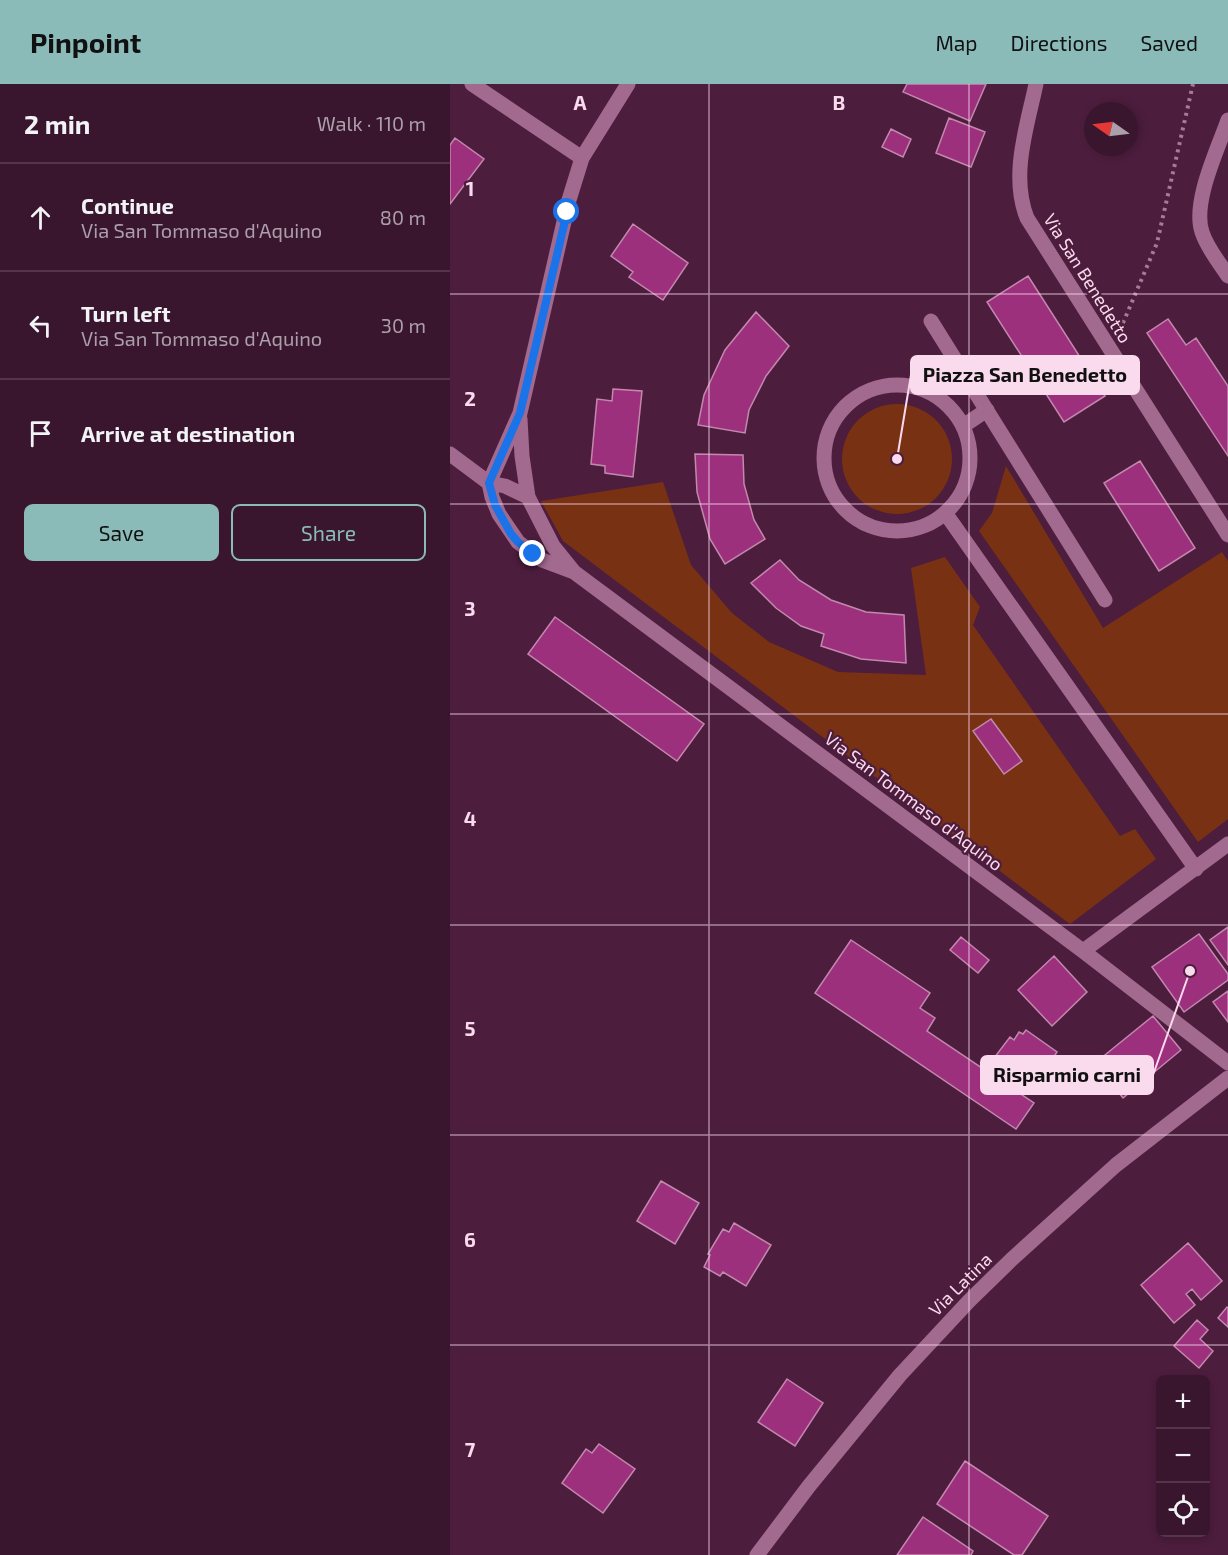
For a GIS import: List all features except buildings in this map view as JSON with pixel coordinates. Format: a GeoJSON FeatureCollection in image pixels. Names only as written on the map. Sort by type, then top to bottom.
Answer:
{"type":"FeatureCollection","features":[{"type":"Feature","properties":{"kind":"street"},"geometry":{"type":"LineString","coordinates":[[472,84],[582,158]]}},
{"type":"Feature","properties":{"kind":"street","name":"Via San Tommaso d'Aquino"},"geometry":{"type":"LineString","coordinates":[[574,572],[542,560],[518,542],[495,505],[489,483],[520,413],[569,200],[582,158],[627,84]]}},
{"type":"Feature","properties":{"kind":"street","name":"Via San Benedetto"},"geometry":{"type":"LineString","coordinates":[[1036,84],[1019,169],[1020,201],[1032,227],[1227,532]]}},
{"type":"Feature","properties":{"kind":"street"},"geometry":{"type":"LineString","coordinates":[[1228,120],[1200,201],[1199,220],[1204,239],[1228,276]]}},
{"type":"Feature","properties":{"kind":"street"},"geometry":{"type":"LineString","coordinates":[[931,321],[1105,600]]}},
{"type":"Feature","properties":{"kind":"street"},"geometry":{"type":"LineString","coordinates":[[908,385],[930,392],[950,407],[963,426],[970,449],[969,473],[961,495],[946,514],[924,527],[900,532],[875,529],[853,518],[836,500],[824,469],[824,452],[830,429],[843,409],[862,394],[884,386],[908,385]]}},
{"type":"Feature","properties":{"kind":"street"},"geometry":{"type":"LineString","coordinates":[[963,426],[987,410]]}},
{"type":"Feature","properties":{"kind":"street","name":"Via San Tommaso d'Aquino"},"geometry":{"type":"LineString","coordinates":[[520,413],[522,456],[528,497],[553,546],[574,572],[1083,951],[1228,1063]]}},
{"type":"Feature","properties":{"kind":"street"},"geometry":{"type":"LineString","coordinates":[[450,454],[489,483],[505,486],[528,497]]}},
{"type":"Feature","properties":{"kind":"street"},"geometry":{"type":"LineString","coordinates":[[946,514],[1196,869]]}},
{"type":"Feature","properties":{"kind":"street"},"geometry":{"type":"LineString","coordinates":[[1083,951],[1228,844]]}},
{"type":"Feature","properties":{"kind":"street","name":"Via Latina"},"geometry":{"type":"LineString","coordinates":[[757,1555],[809,1486],[900,1375],[955,1316],[1012,1259],[1110,1170],[1228,1078]]}},
{"type":"Feature","properties":{"kind":"path"},"geometry":{"type":"LineString","coordinates":[[1111,352],[1156,243],[1193,84]]}},
{"type":"Feature","properties":{"kind":"shaded area"},"geometry":{"type":"Polygon","coordinates":[[[897,404],[918,408],[936,420],[948,438],[952,459],[948,480],[936,498],[918,510],[897,514],[876,510],[858,498],[846,480],[842,459],[846,438],[858,420],[876,408],[897,404]]]}},
{"type":"Feature","properties":{"kind":"shaded area"},"geometry":{"type":"Polygon","coordinates":[[[1006,466],[1103,628],[1222,552],[1228,561],[1228,819],[1198,842],[979,531],[992,513],[1006,466]]]}},
{"type":"Feature","properties":{"kind":"shaded area"},"geometry":{"type":"Polygon","coordinates":[[[663,482],[691,565],[732,613],[769,642],[838,672],[926,675],[911,568],[945,557],[980,607],[973,625],[1120,836],[1135,829],[1156,859],[1070,924],[563,541],[541,501],[663,482]]]}},
{"type":"Feature","properties":{"kind":"place","name":"Piazza San Benedetto"},"geometry":{"type":"Point","coordinates":[897,459]}},
{"type":"Feature","properties":{"kind":"place","name":"Risparmio carni"},"geometry":{"type":"Point","coordinates":[1190,971]}},
{"type":"Feature","properties":{"kind":"route"},"geometry":{"type":"LineString","coordinates":[[533,554],[511,534],[495,505],[489,483],[520,413],[567,212]]}}]}
